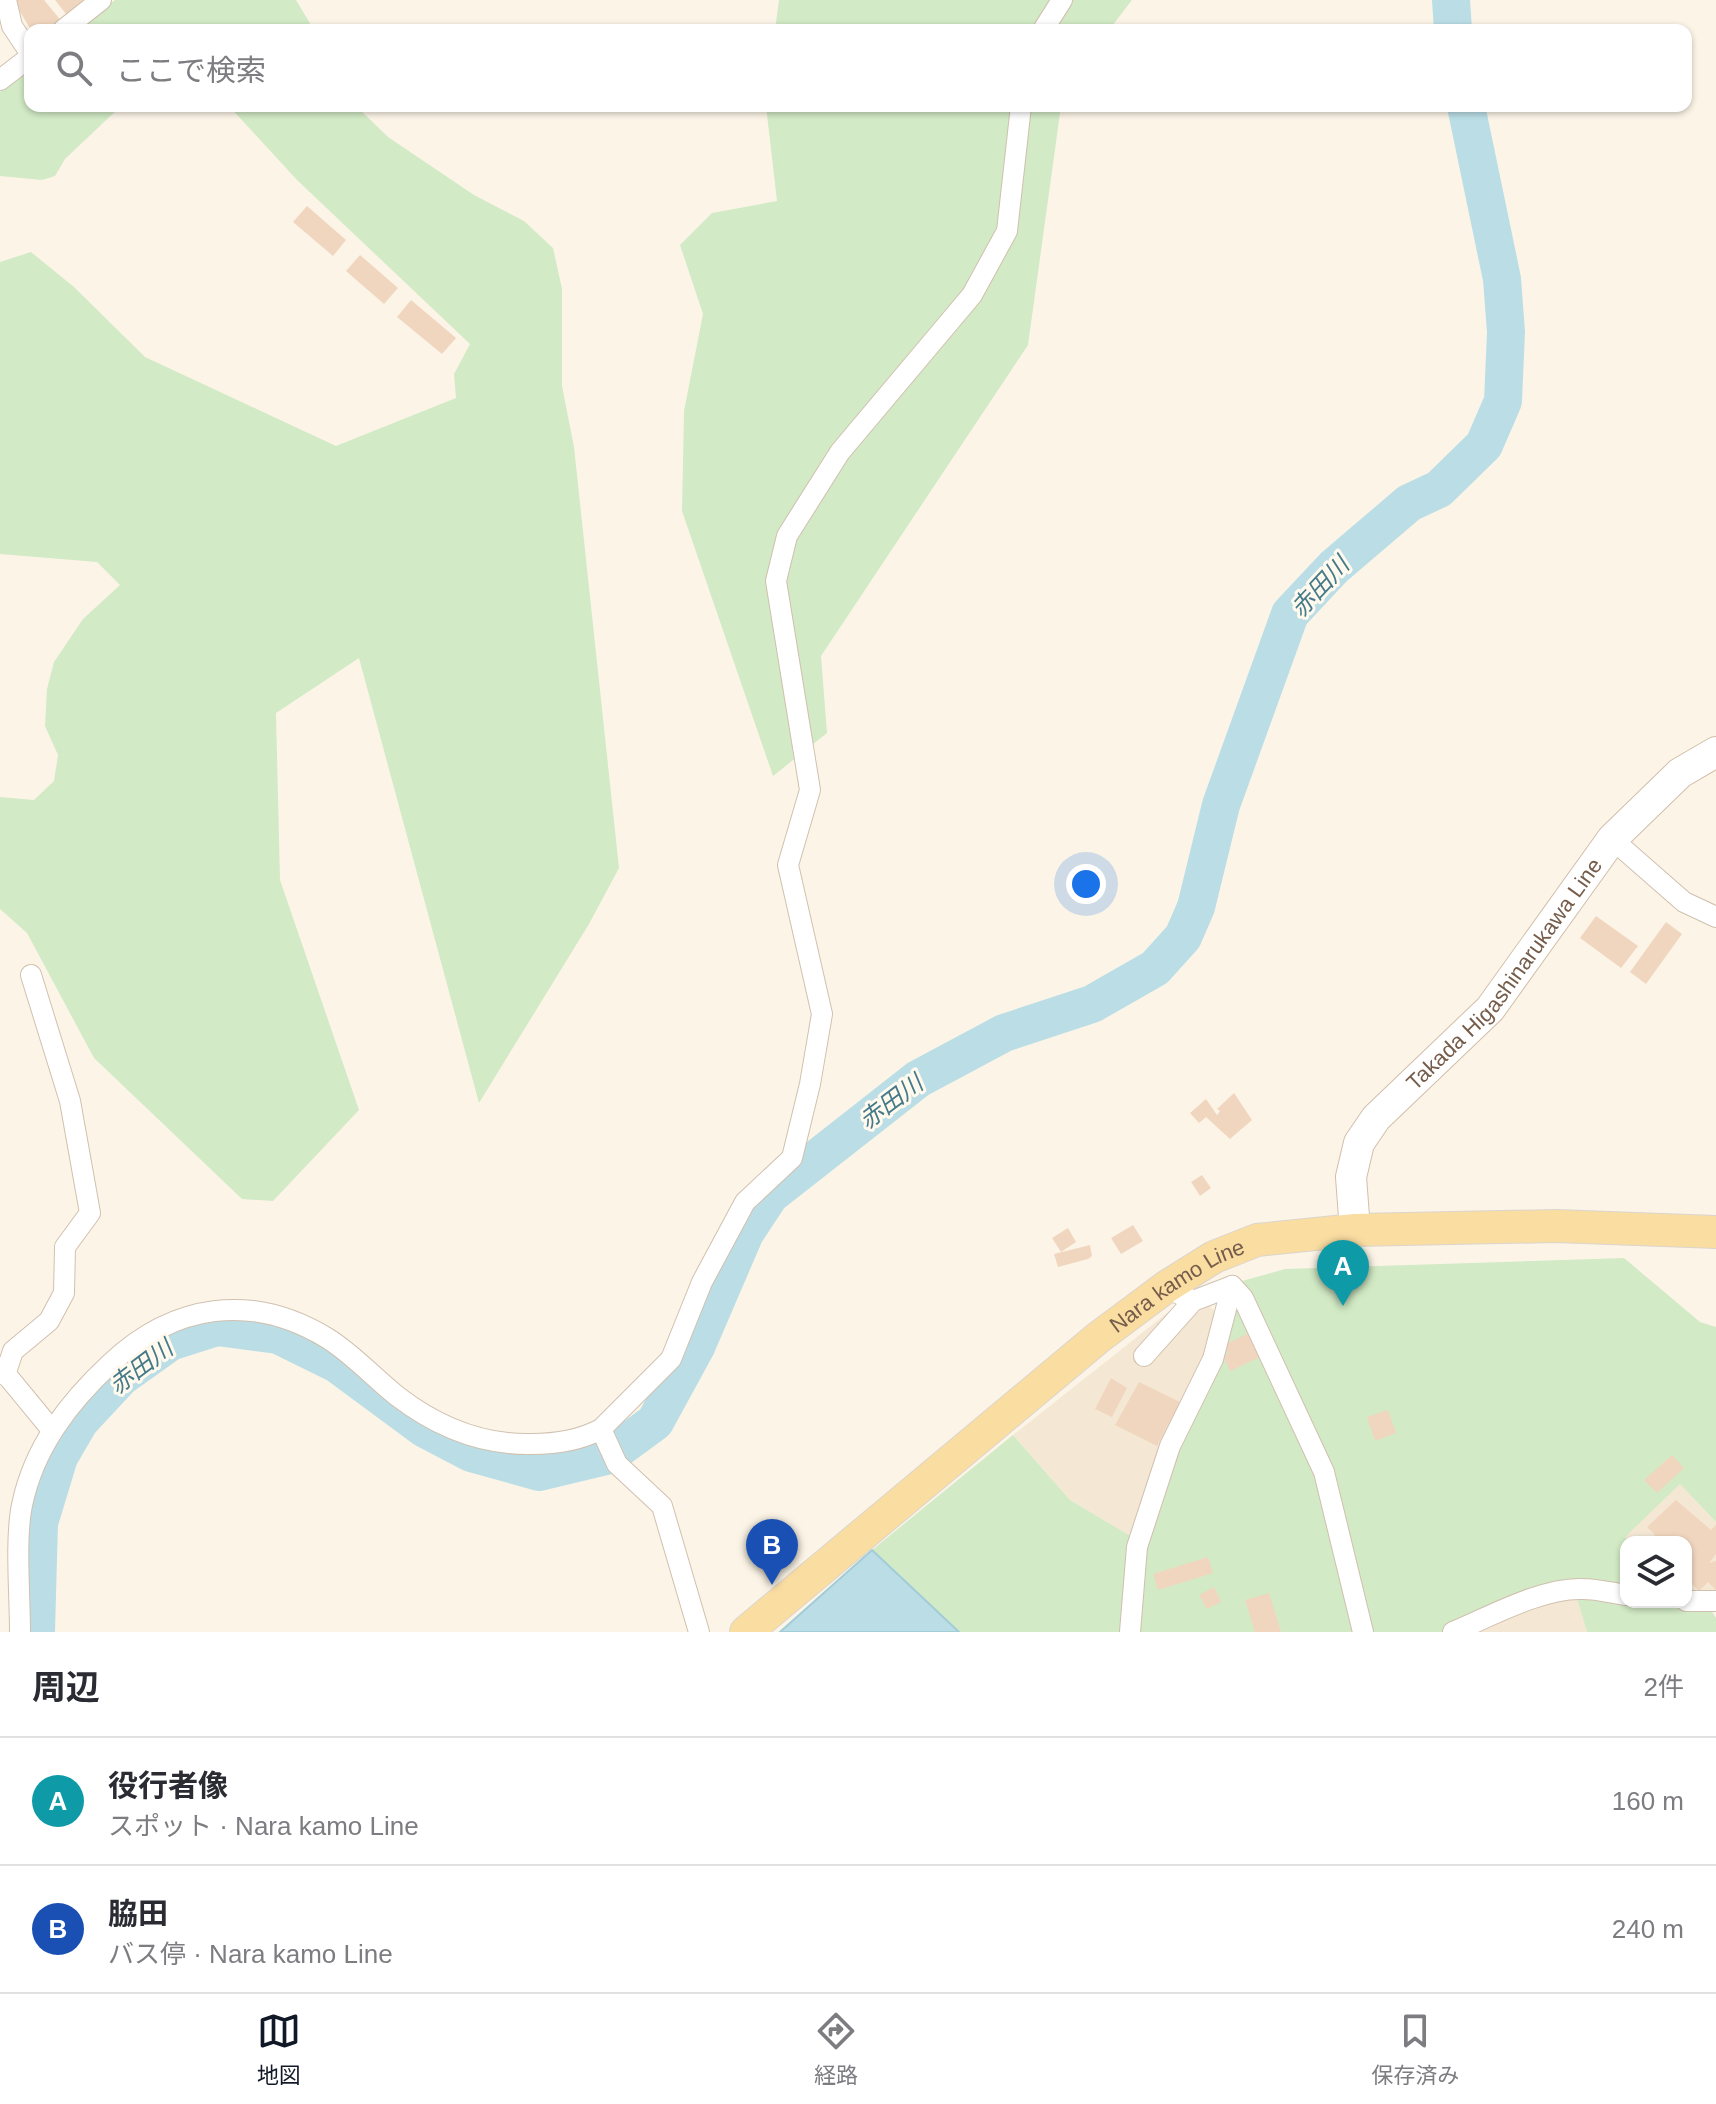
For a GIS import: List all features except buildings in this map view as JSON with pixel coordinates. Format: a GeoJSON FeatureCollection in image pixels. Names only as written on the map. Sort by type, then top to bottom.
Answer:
{"type":"FeatureCollection","features":[{"type":"Feature","properties":{"kind":"main road","name":"Takada Higashinarukawa Line"},"geometry":{"type":"LineString","coordinates":[[1355,1230],[1351,1177],[1359,1143],[1376,1118],[1490,1009],[1612,839],[1680,773],[1716,752]]}},
{"type":"Feature","properties":{"kind":"main road","name":"Nara kamo Line"},"geometry":{"type":"LineString","coordinates":[[746,1632],[883,1515],[1179,1294],[1214,1257],[1257,1240],[1355,1230],[1556,1226],[1716,1232]]}},
{"type":"Feature","properties":{"kind":"street"},"geometry":{"type":"LineString","coordinates":[[6,0],[12,26],[24,45]]}},
{"type":"Feature","properties":{"kind":"street"},"geometry":{"type":"LineString","coordinates":[[71,24],[101,0]]}},
{"type":"Feature","properties":{"kind":"street"},"geometry":{"type":"LineString","coordinates":[[1047,24],[1062,0]]}},
{"type":"Feature","properties":{"kind":"street"},"geometry":{"type":"LineString","coordinates":[[0,80],[24,60]]}},
{"type":"Feature","properties":{"kind":"street"},"geometry":{"type":"LineString","coordinates":[[20,1632],[22,1505],[51,1429],[127,1348],[180,1318],[220,1309],[255,1311],[307,1327],[329,1339],[419,1411],[472,1436],[511,1444],[554,1444],[601,1429],[671,1359],[702,1282],[745,1202],[792,1158],[810,1084],[822,1014],[788,865],[810,790],[776,581],[787,536],[840,452],[972,295],[1007,231],[1020,112]]}},
{"type":"Feature","properties":{"kind":"street"},"geometry":{"type":"LineString","coordinates":[[1612,839],[1684,902],[1716,917]]}},
{"type":"Feature","properties":{"kind":"street"},"geometry":{"type":"LineString","coordinates":[[31,975],[70,1101],[90,1213],[65,1247],[64,1293],[49,1321],[13,1351],[2,1371],[51,1429]]}},
{"type":"Feature","properties":{"kind":"street"},"geometry":{"type":"LineString","coordinates":[[1144,1356],[1179,1294],[1232,1286]]}},
{"type":"Feature","properties":{"kind":"street"},"geometry":{"type":"LineString","coordinates":[[1130,1632],[1137,1547],[1170,1446],[1213,1359],[1232,1286]]}},
{"type":"Feature","properties":{"kind":"street"},"geometry":{"type":"LineString","coordinates":[[1232,1286],[1243,1298],[1324,1472],[1363,1632]]}},
{"type":"Feature","properties":{"kind":"street"},"geometry":{"type":"LineString","coordinates":[[601,1429],[615,1458],[662,1506],[699,1632]]}},
{"type":"Feature","properties":{"kind":"street"},"geometry":{"type":"LineString","coordinates":[[1453,1632],[1506,1608],[1580,1588],[1620,1594]]}},
{"type":"Feature","properties":{"kind":"street"},"geometry":{"type":"LineString","coordinates":[[1692,1601],[1716,1601]]}},
{"type":"Feature","properties":{"kind":"shaded area"},"geometry":{"type":"Polygon","coordinates":[[[1176,1306],[1187,1318],[1209,1306],[1221,1316],[1134,1538],[1070,1500],[1013,1435],[1176,1306]]]}},
{"type":"Feature","properties":{"kind":"shaded area"},"geometry":{"type":"Polygon","coordinates":[[[1680,1484],[1716,1522],[1716,1598],[1692,1597],[1692,1536],[1625,1536],[1680,1484]]]}},
{"type":"Feature","properties":{"kind":"shaded area"},"geometry":{"type":"Polygon","coordinates":[[[1576,1595],[1587,1632],[1469,1632],[1509,1613],[1576,1595]]]}},
{"type":"Feature","properties":{"kind":"green space"},"geometry":{"type":"Polygon","coordinates":[[[115,0],[296,0],[310,24],[85,24],[115,0]]]}},
{"type":"Feature","properties":{"kind":"green space"},"geometry":{"type":"Polygon","coordinates":[[[779,0],[1132,0],[1114,24],[776,24],[779,0]]]}},
{"type":"Feature","properties":{"kind":"green space"},"geometry":{"type":"Polygon","coordinates":[[[24,73],[24,112],[115,112],[65,159],[55,176],[42,180],[0,176],[0,92],[24,73]]]}},
{"type":"Feature","properties":{"kind":"green space"},"geometry":{"type":"Polygon","coordinates":[[[235,112],[362,112],[388,137],[474,195],[524,221],[553,248],[562,289],[562,386],[574,447],[619,868],[589,924],[479,1103],[359,658],[276,713],[280,880],[359,1110],[273,1201],[242,1199],[94,1058],[27,933],[0,909],[0,797],[34,800],[54,781],[58,755],[45,726],[47,689],[54,662],[83,619],[120,585],[97,562],[0,554],[0,262],[31,252],[74,287],[145,357],[336,446],[456,398],[454,374],[470,344],[297,180],[235,112]]]}},
{"type":"Feature","properties":{"kind":"green space"},"geometry":{"type":"Polygon","coordinates":[[[767,112],[1060,112],[1028,345],[821,656],[827,733],[773,776],[682,511],[684,411],[703,314],[680,245],[712,213],[777,201],[767,112]]]}},
{"type":"Feature","properties":{"kind":"green space"},"geometry":{"type":"Polygon","coordinates":[[[1624,1258],[1700,1322],[1716,1327],[1716,1522],[1680,1484],[1626,1536],[1620,1536],[1620,1590],[1580,1585],[1445,1632],[1366,1632],[1257,1305],[1242,1281],[1285,1269],[1624,1258]]]}},
{"type":"Feature","properties":{"kind":"green space"},"geometry":{"type":"Polygon","coordinates":[[[1242,1310],[1318,1474],[1356,1632],[1134,1632],[1142,1543],[1233,1312],[1242,1310]]]}},
{"type":"Feature","properties":{"kind":"green space"},"geometry":{"type":"Polygon","coordinates":[[[1013,1435],[1070,1500],[1134,1538],[1124,1632],[959,1632],[872,1550],[1013,1435]]]}},
{"type":"Feature","properties":{"kind":"green space"},"geometry":{"type":"Polygon","coordinates":[[[1576,1595],[1620,1600],[1620,1608],[1709,1607],[1716,1618],[1716,1632],[1587,1632],[1576,1595]]]}},
{"type":"Feature","properties":{"kind":"water"},"geometry":{"type":"Polygon","coordinates":[[[872,1550],[959,1632],[780,1632],[872,1550]]]}},
{"type":"Feature","properties":{"kind":"waterway","name":"赤田川"},"geometry":{"type":"LineString","coordinates":[[1451,0],[1453,24]]}},
{"type":"Feature","properties":{"kind":"waterway","name":"赤田川"},"geometry":{"type":"LineString","coordinates":[[36,1632],[39,1523],[59,1457],[80,1421],[121,1377],[170,1342],[217,1327],[278,1335],[337,1364],[425,1429],[471,1453],[539,1472],[610,1455],[655,1422],[696,1347],[745,1233],[770,1195],[918,1079],[1004,1033],[1092,1004],[1155,968],[1183,937],[1196,907],[1221,805],[1290,614],[1334,567],[1409,503],[1439,489],[1484,445],[1503,401],[1506,332],[1502,279],[1467,112]]}},
{"type":"Feature","properties":{"kind":"place","name":"役行者像"},"geometry":{"type":"Point","coordinates":[1343,1306]}},
{"type":"Feature","properties":{"kind":"place","name":"脇田"},"geometry":{"type":"Point","coordinates":[772,1585]}}]}
